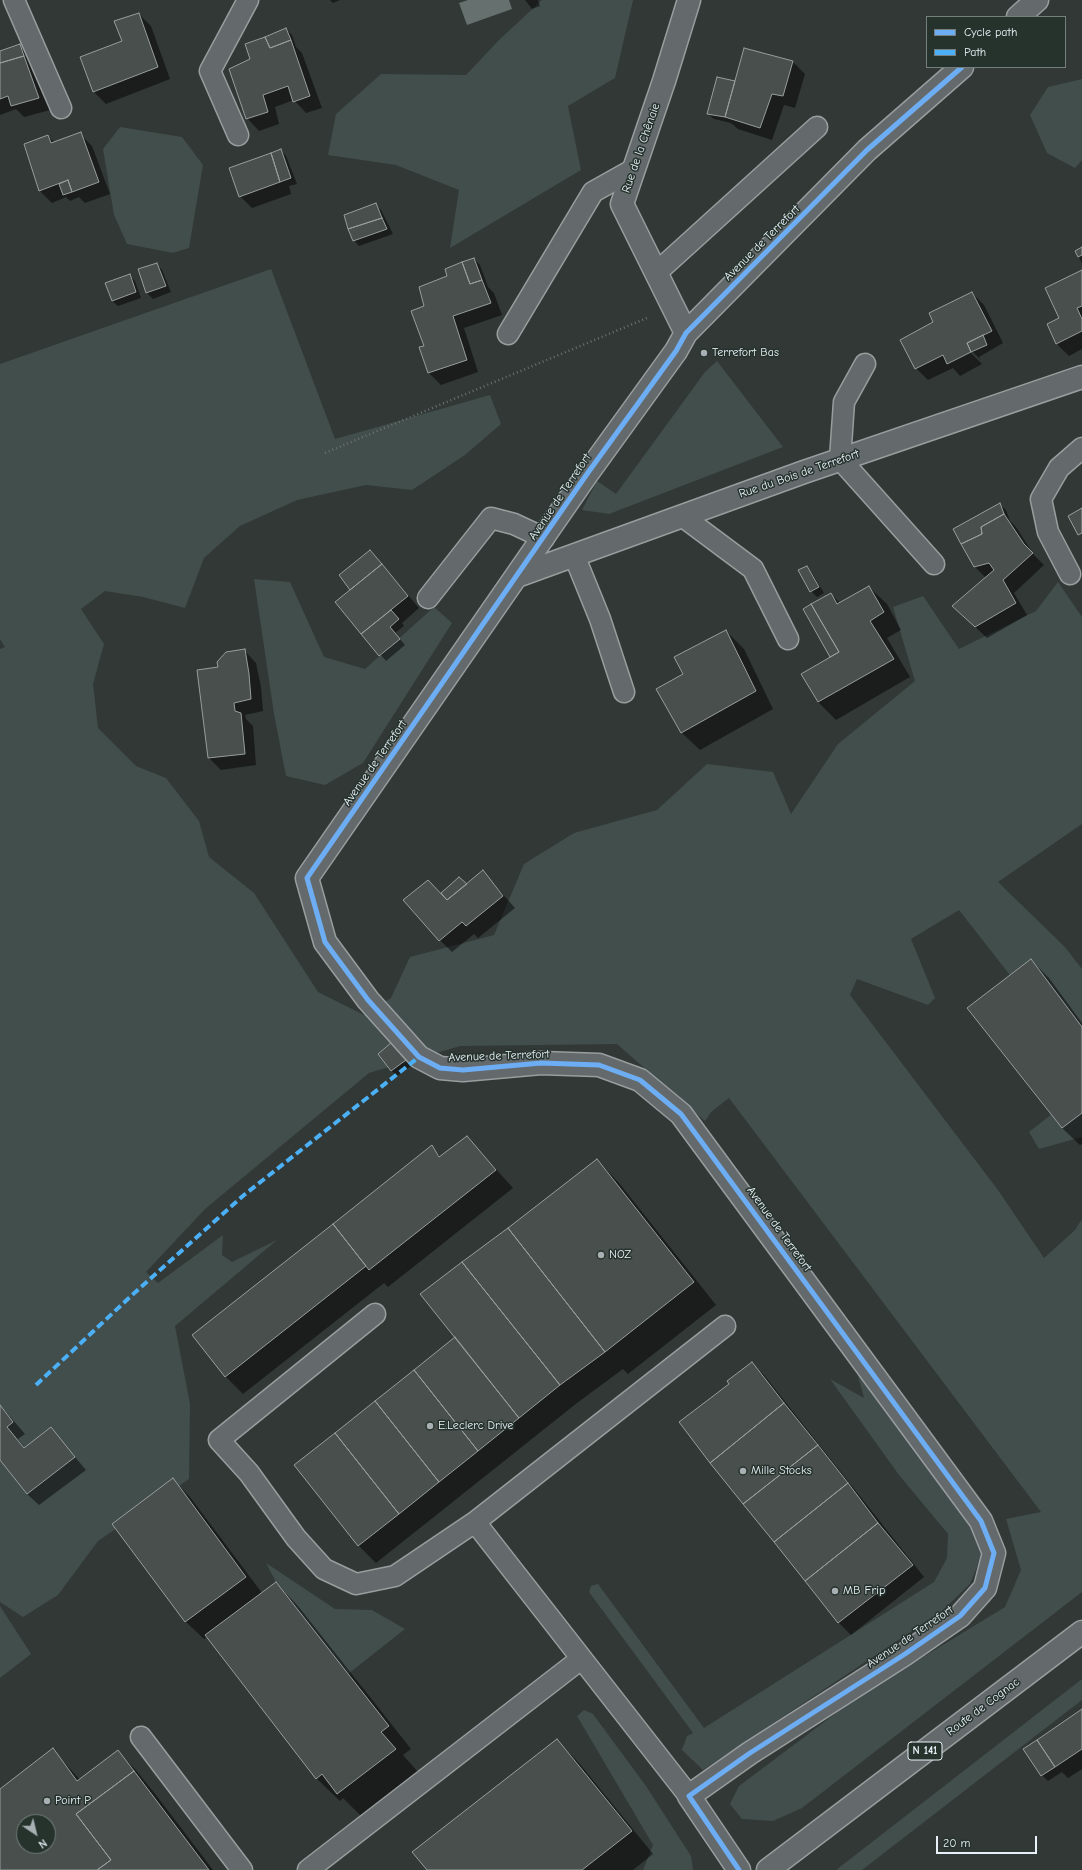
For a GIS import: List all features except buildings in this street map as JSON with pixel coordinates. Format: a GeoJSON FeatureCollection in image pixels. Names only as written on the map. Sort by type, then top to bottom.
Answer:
{"type":"FeatureCollection","features":[{"type":"Feature","properties":{"kind":"street","name":"Rue de la Chênaie"},"geometry":{"type":"LineString","coordinates":[[686,333],[622,204],[664,81],[688,0]]}},
{"type":"Feature","properties":{"kind":"street"},"geometry":{"type":"LineString","coordinates":[[1019,16],[1036,0]]}},
{"type":"Feature","properties":{"kind":"street","name":"Avenue de Terrefort"},"geometry":{"type":"LineString","coordinates":[[689,1796],[750,1753],[905,1654],[960,1616],[985,1588],[994,1552],[981,1521],[681,1114],[640,1080],[599,1065],[541,1063],[464,1070],[440,1068],[419,1057],[368,1000],[325,942],[307,878],[587,474],[676,351],[686,333],[867,150],[961,68]]}},
{"type":"Feature","properties":{"kind":"street","name":"Rue du Bois de Terrefort"},"geometry":{"type":"LineString","coordinates":[[517,576],[840,459],[1082,377]]}},
{"type":"Feature","properties":{"kind":"street","name":"Route de Cognac"},"geometry":{"type":"LineString","coordinates":[[768,1870],[1082,1632]]}},
{"type":"Feature","properties":{"kind":"street"},"geometry":{"type":"LineString","coordinates":[[689,1796],[739,1870]]}},
{"type":"Feature","properties":{"kind":"lane"},"geometry":{"type":"LineString","coordinates":[[14,0],[61,108]]}},
{"type":"Feature","properties":{"kind":"lane"},"geometry":{"type":"LineString","coordinates":[[238,135],[210,71],[248,0]]}},
{"type":"Feature","properties":{"kind":"lane"},"geometry":{"type":"LineString","coordinates":[[656,273],[817,127]]}},
{"type":"Feature","properties":{"kind":"lane"},"geometry":{"type":"LineString","coordinates":[[508,334],[593,192],[634,169]]}},
{"type":"Feature","properties":{"kind":"lane"},"geometry":{"type":"LineString","coordinates":[[865,364],[844,402],[840,459],[934,564]]}},
{"type":"Feature","properties":{"kind":"lane"},"geometry":{"type":"LineString","coordinates":[[1070,574],[1048,532],[1041,499],[1059,468],[1082,448]]}},
{"type":"Feature","properties":{"kind":"lane"},"geometry":{"type":"LineString","coordinates":[[682,516],[753,569],[788,639]]}},
{"type":"Feature","properties":{"kind":"lane"},"geometry":{"type":"LineString","coordinates":[[428,598],[491,518],[514,524],[544,538]]}},
{"type":"Feature","properties":{"kind":"lane"},"geometry":{"type":"LineString","coordinates":[[574,555],[600,619],[624,692]]}},
{"type":"Feature","properties":{"kind":"lane"},"geometry":{"type":"LineString","coordinates":[[375,1314],[219,1440],[249,1473],[296,1538],[324,1569],[356,1584],[395,1576],[475,1522],[725,1326]]}},
{"type":"Feature","properties":{"kind":"lane"},"geometry":{"type":"LineString","coordinates":[[475,1522],[689,1796]]}},
{"type":"Feature","properties":{"kind":"lane"},"geometry":{"type":"LineString","coordinates":[[308,1870],[581,1658]]}},
{"type":"Feature","properties":{"kind":"lane"},"geometry":{"type":"LineString","coordinates":[[141,1737],[242,1870]]}},
{"type":"Feature","properties":{"kind":"path"},"geometry":{"type":"LineString","coordinates":[[325,453],[673,307]]}},
{"type":"Feature","properties":{"kind":"shaded area"},"geometry":{"type":"Polygon","coordinates":[[[468,0],[509,0],[512,9],[467,25],[459,3],[468,0]]]}},
{"type":"Feature","properties":{"kind":"shaded area"},"geometry":{"type":"Polygon","coordinates":[[[542,0],[633,0],[615,78],[568,106],[581,170],[450,248],[459,190],[396,165],[328,155],[336,114],[381,74],[466,75],[499,40],[542,0]]]}},
{"type":"Feature","properties":{"kind":"shaded area"},"geometry":{"type":"Polygon","coordinates":[[[1082,79],[1082,160],[1075,168],[1047,153],[1030,115],[1048,87],[1082,79]]]}},
{"type":"Feature","properties":{"kind":"shaded area"},"geometry":{"type":"Polygon","coordinates":[[[120,127],[182,137],[203,165],[189,248],[173,253],[127,244],[114,215],[103,149],[120,127]]]}},
{"type":"Feature","properties":{"kind":"shaded area"},"geometry":{"type":"Polygon","coordinates":[[[271,269],[335,439],[490,395],[501,424],[465,455],[412,490],[366,485],[297,500],[240,526],[204,558],[185,608],[143,597],[105,591],[81,609],[104,644],[93,684],[98,728],[136,766],[166,778],[199,821],[209,857],[254,893],[318,992],[364,1015],[391,998],[410,957],[494,935],[524,864],[574,833],[657,810],[707,764],[773,772],[791,814],[838,744],[915,681],[893,607],[923,596],[959,649],[1036,611],[1058,582],[1082,617],[1082,824],[998,882],[1065,947],[1082,969],[1082,1057],[1016,983],[959,910],[911,939],[935,998],[928,1005],[857,979],[850,995],[998,1190],[1044,1258],[1075,1230],[1082,1219],[1082,1592],[802,1808],[773,1821],[742,1819],[730,1804],[739,1786],[856,1698],[1005,1607],[1021,1570],[1006,1519],[1041,1512],[729,1098],[711,1112],[705,1121],[617,1044],[460,1046],[369,1073],[205,1209],[146,1272],[158,1283],[223,1235],[222,1255],[232,1262],[277,1240],[175,1326],[190,1404],[189,1479],[98,1541],[58,1595],[23,1617],[0,1602],[0,649],[5,647],[0,639],[0,364],[271,269]]]}},
{"type":"Feature","properties":{"kind":"shaded area"},"geometry":{"type":"Polygon","coordinates":[[[717,361],[783,447],[609,514],[582,510],[597,481],[616,494],[705,372],[717,361]]]}},
{"type":"Feature","properties":{"kind":"shaded area"},"geometry":{"type":"Polygon","coordinates":[[[254,579],[290,582],[324,657],[365,669],[434,607],[452,623],[363,763],[325,785],[286,776],[274,714],[254,579]]]}},
{"type":"Feature","properties":{"kind":"shaded area"},"geometry":{"type":"Polygon","coordinates":[[[1082,1072],[1082,1137],[1039,1149],[1029,1132],[1072,1098],[1082,1072]]]}},
{"type":"Feature","properties":{"kind":"shaded area"},"geometry":{"type":"Polygon","coordinates":[[[858,1376],[867,1380],[976,1522],[982,1555],[970,1584],[942,1611],[703,1770],[682,1750],[687,1736],[693,1733],[589,1592],[591,1586],[598,1584],[704,1728],[934,1582],[947,1558],[948,1534],[899,1475],[830,1379],[864,1398],[858,1376]]]}},
{"type":"Feature","properties":{"kind":"shaded area"},"geometry":{"type":"Polygon","coordinates":[[[266,1563],[335,1609],[372,1610],[405,1629],[348,1674],[276,1582],[266,1563]]]}},
{"type":"Feature","properties":{"kind":"shaded area"},"geometry":{"type":"Polygon","coordinates":[[[0,1606],[31,1654],[0,1678],[0,1606]]]}},
{"type":"Feature","properties":{"kind":"shaded area"},"geometry":{"type":"Polygon","coordinates":[[[1082,1679],[1082,1700],[862,1870],[836,1870],[1082,1679]]]}},
{"type":"Feature","properties":{"kind":"shaded area"},"geometry":{"type":"Polygon","coordinates":[[[584,1710],[593,1714],[646,1786],[691,1856],[693,1870],[643,1870],[653,1845],[577,1716],[584,1710]]]}},
{"type":"Feature","properties":{"kind":"marked path"},"geometry":{"type":"LineString","coordinates":[[36,1385],[131,1296],[244,1195],[419,1057]]}},
{"type":"Feature","properties":{"kind":"cycle path"},"geometry":{"type":"LineString","coordinates":[[739,1870],[689,1796],[750,1753],[905,1654],[960,1616],[985,1588],[994,1553],[981,1521],[681,1114],[640,1080],[599,1065],[541,1063],[463,1070],[440,1068],[419,1057],[368,1000],[325,942],[307,878],[587,474],[676,351],[686,333],[867,150],[961,68]]}},
{"type":"Feature","properties":{"kind":"place","name":"Terrefort Bas"},"geometry":{"type":"Point","coordinates":[704,353]}},
{"type":"Feature","properties":{"kind":"place","name":"NOZ"},"geometry":{"type":"Point","coordinates":[601,1255]}},
{"type":"Feature","properties":{"kind":"place","name":"E.Leclerc Drive"},"geometry":{"type":"Point","coordinates":[430,1426]}},
{"type":"Feature","properties":{"kind":"place","name":"Mille Stocks"},"geometry":{"type":"Point","coordinates":[743,1471]}},
{"type":"Feature","properties":{"kind":"place","name":"MB Frip"},"geometry":{"type":"Point","coordinates":[835,1591]}},
{"type":"Feature","properties":{"kind":"place","name":"Point P"},"geometry":{"type":"Point","coordinates":[47,1801]}}]}
